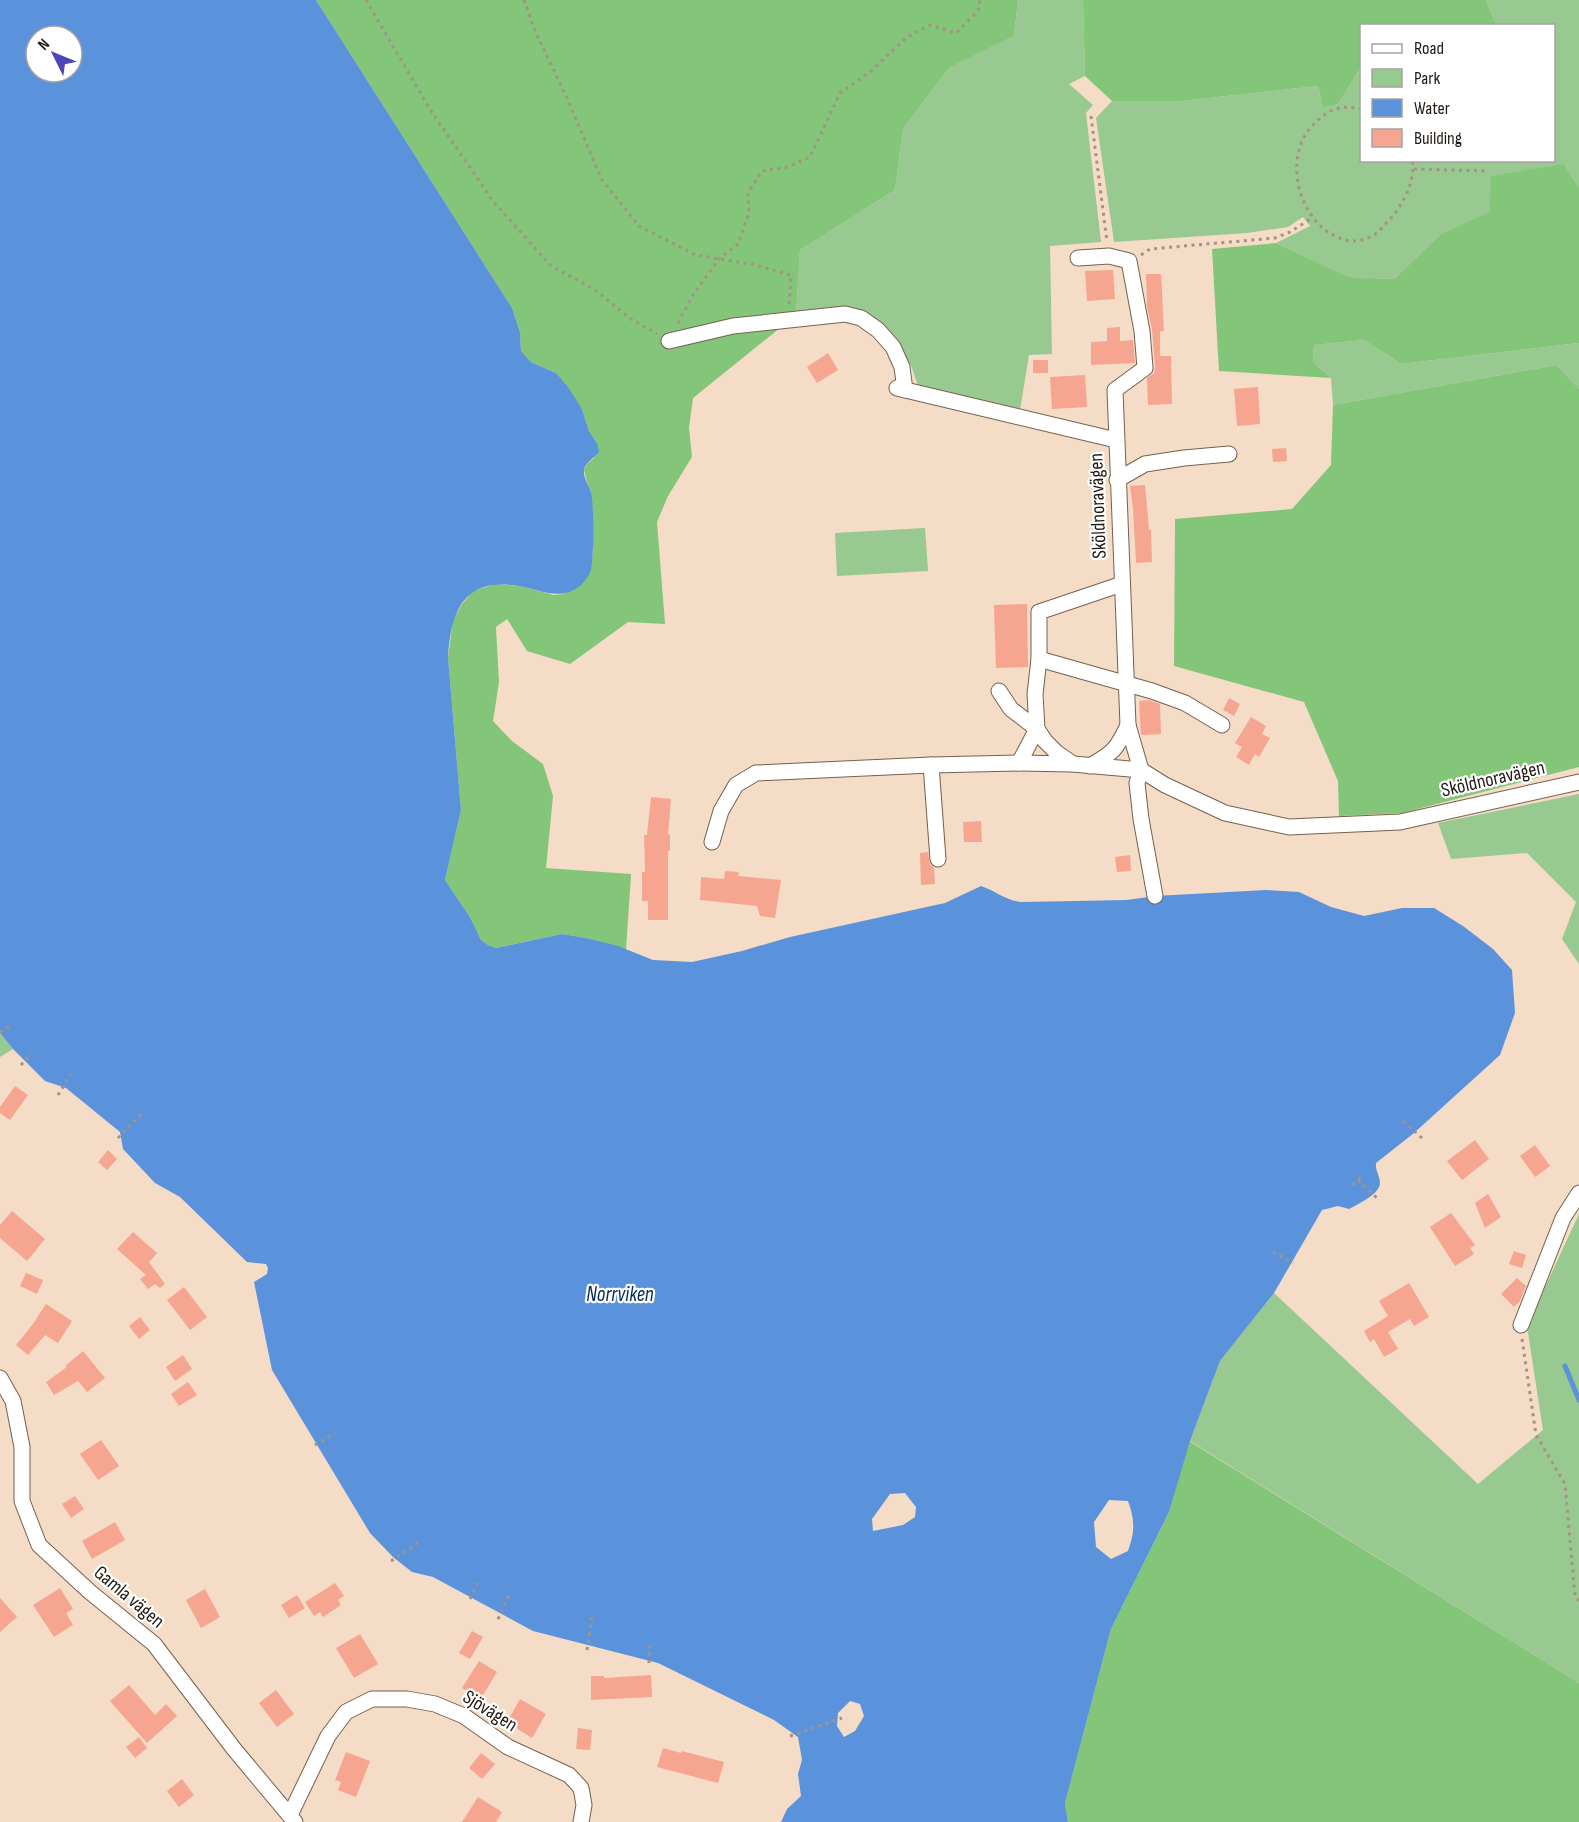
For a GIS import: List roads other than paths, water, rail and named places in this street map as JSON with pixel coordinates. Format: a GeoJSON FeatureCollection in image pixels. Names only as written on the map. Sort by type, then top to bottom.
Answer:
{"type":"FeatureCollection","features":[{"type":"Feature","properties":{"kind":"street"},"geometry":{"type":"LineString","coordinates":[[1078,258],[1109,256],[1129,261],[1142,331],[1145,368],[1115,390],[1116,440]]}},
{"type":"Feature","properties":{"kind":"street","name":"Sköldnoravägen"},"geometry":{"type":"LineString","coordinates":[[669,341],[734,326],[845,314],[861,318],[878,330],[893,347],[902,367],[900,389],[1116,440],[1128,725],[1141,770]]}},
{"type":"Feature","properties":{"kind":"street"},"geometry":{"type":"LineString","coordinates":[[1118,480],[1145,464],[1229,454]]}},
{"type":"Feature","properties":{"kind":"street"},"geometry":{"type":"LineString","coordinates":[[1019,763],[1037,729],[1035,694],[1039,659],[1039,612],[1122,584]]}},
{"type":"Feature","properties":{"kind":"street"},"geometry":{"type":"LineString","coordinates":[[1039,659],[1152,690],[1185,703],[1221,725]]}},
{"type":"Feature","properties":{"kind":"street"},"geometry":{"type":"LineString","coordinates":[[999,691],[1011,709],[1037,729],[1057,753],[1073,764]]}},
{"type":"Feature","properties":{"kind":"street"},"geometry":{"type":"LineString","coordinates":[[1090,766],[1111,754],[1128,725]]}},
{"type":"Feature","properties":{"kind":"street","name":"Sköldnoravägen"},"geometry":{"type":"LineString","coordinates":[[712,842],[721,811],[736,785],[756,773],[1019,763],[1073,764],[1141,770],[1165,785],[1226,813],[1289,827],[1400,822],[1579,782]]}},
{"type":"Feature","properties":{"kind":"street"},"geometry":{"type":"LineString","coordinates":[[931,765],[938,859]]}},
{"type":"Feature","properties":{"kind":"street"},"geometry":{"type":"LineString","coordinates":[[1141,770],[1137,783],[1141,819],[1155,896]]}},
{"type":"Feature","properties":{"kind":"street"},"geometry":{"type":"LineString","coordinates":[[1521,1325],[1563,1218],[1579,1193]]}},
{"type":"Feature","properties":{"kind":"street","name":"Gamla vägen"},"geometry":{"type":"LineString","coordinates":[[0,1378],[13,1401],[22,1447],[22,1501],[39,1545],[90,1592],[154,1644],[234,1749],[292,1819]]}},
{"type":"Feature","properties":{"kind":"street","name":"Sjövägen"},"geometry":{"type":"LineString","coordinates":[[292,1819],[328,1736],[346,1712],[372,1699],[407,1699],[435,1704],[464,1716],[508,1747],[568,1775],[580,1788],[584,1805],[581,1822]]}},
{"type":"Feature","properties":{"kind":"water","name":"Norrviken"},"geometry":{"type":"Polygon","coordinates":[[[0,0],[316,0],[512,308],[520,332],[521,351],[531,362],[556,373],[582,409],[599,452],[584,470],[593,507],[593,555],[588,576],[581,585],[566,593],[558,594],[501,584],[474,592],[464,600],[458,611],[450,640],[448,657],[461,810],[445,880],[470,917],[481,940],[488,945],[496,948],[562,934],[618,946],[653,960],[692,962],[790,937],[945,903],[981,886],[1011,900],[1022,902],[1127,900],[1155,896],[1266,890],[1299,892],[1331,907],[1364,916],[1402,908],[1434,908],[1493,949],[1512,970],[1515,1013],[1500,1055],[1414,1133],[1376,1163],[1380,1183],[1376,1191],[1349,1209],[1338,1206],[1322,1210],[1274,1293],[1220,1361],[1190,1441],[1169,1512],[1111,1629],[1065,1803],[1068,1822],[781,1822],[787,1809],[801,1796],[798,1774],[802,1760],[798,1737],[774,1720],[658,1663],[533,1631],[433,1577],[412,1572],[393,1557],[370,1533],[272,1370],[254,1282],[267,1274],[266,1264],[247,1262],[180,1197],[155,1183],[123,1149],[120,1132],[66,1088],[45,1081],[0,1033],[0,0]],[[905,1493],[890,1494],[872,1519],[873,1531],[903,1525],[915,1517],[916,1507],[905,1493]],[[1109,1500],[1094,1522],[1096,1547],[1111,1559],[1128,1551],[1133,1526],[1128,1501],[1109,1500]],[[850,1701],[838,1713],[837,1726],[844,1737],[855,1731],[864,1716],[860,1704],[850,1701]]]}},
{"type":"Feature","properties":{"kind":"waterway"},"geometry":{"type":"LineString","coordinates":[[1565,1366],[1579,1400]]}}]}
